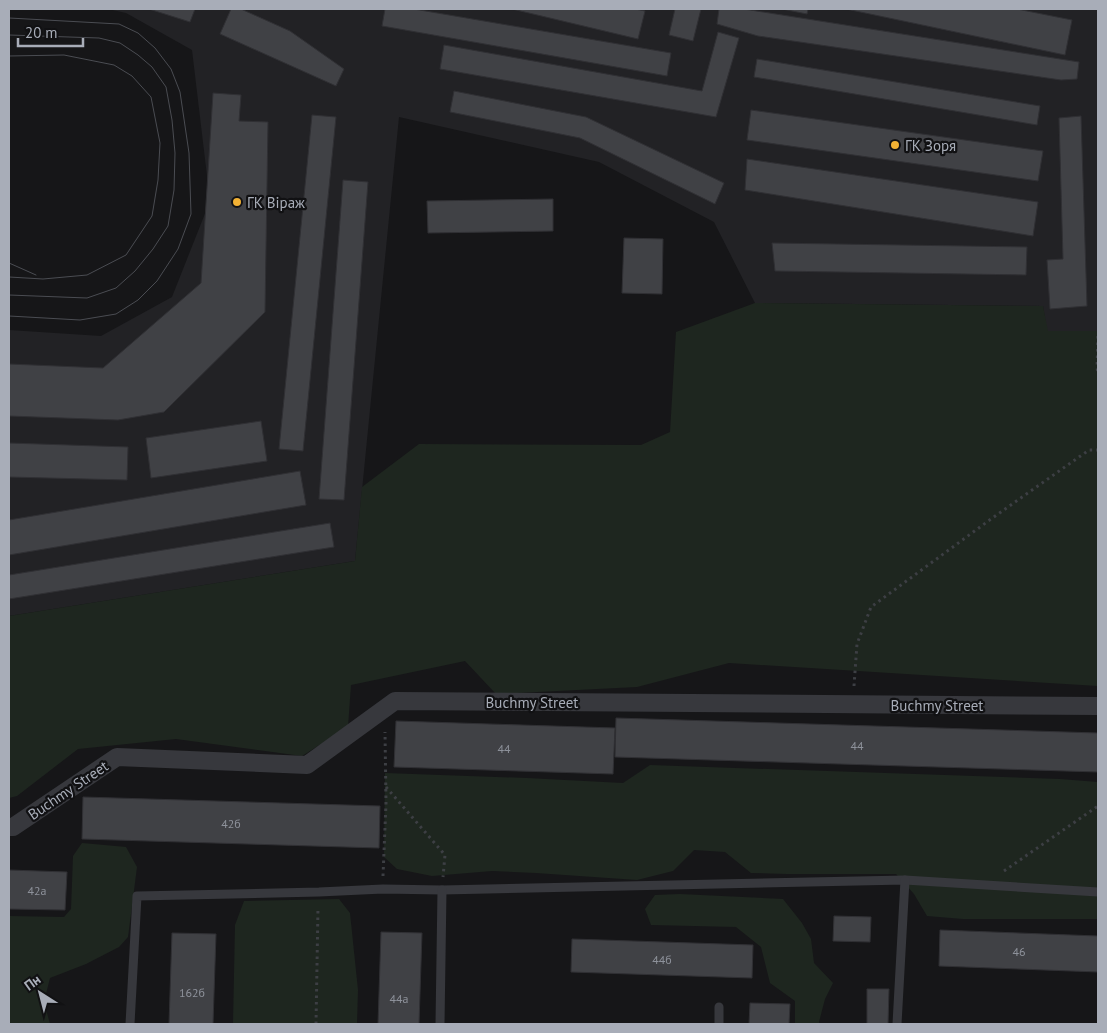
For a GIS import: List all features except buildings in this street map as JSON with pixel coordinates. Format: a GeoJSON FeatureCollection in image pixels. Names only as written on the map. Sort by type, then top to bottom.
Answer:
{"type":"FeatureCollection","features":[{"type":"Feature","properties":{"kind":"street","name":"Buchmy Street"},"geometry":{"type":"LineString","coordinates":[[9,827],[13,827],[117,757],[307,765],[395,701],[1098,706]]}},
{"type":"Feature","properties":{"kind":"lane"},"geometry":{"type":"LineString","coordinates":[[897,1024],[905,880]]}},
{"type":"Feature","properties":{"kind":"lane"},"geometry":{"type":"LineString","coordinates":[[130,1024],[138,896],[383,889],[442,890],[905,880],[1098,892]]}},
{"type":"Feature","properties":{"kind":"lane"},"geometry":{"type":"LineString","coordinates":[[440,1024],[442,890]]}},
{"type":"Feature","properties":{"kind":"lane"},"geometry":{"type":"LineString","coordinates":[[719,1006],[719,1024]]}},
{"type":"Feature","properties":{"kind":"path"},"geometry":{"type":"LineString","coordinates":[[1098,336],[1098,372]]}},
{"type":"Feature","properties":{"kind":"path"},"geometry":{"type":"LineString","coordinates":[[852,704],[857,644],[871,607],[1089,450],[1098,450]]}},
{"type":"Feature","properties":{"kind":"path"},"geometry":{"type":"LineString","coordinates":[[384,857],[386,803],[385,708]]}},
{"type":"Feature","properties":{"kind":"path"},"geometry":{"type":"LineString","coordinates":[[386,787],[445,856],[442,890]]}},
{"type":"Feature","properties":{"kind":"path"},"geometry":{"type":"LineString","coordinates":[[984,885],[1098,806]]}},
{"type":"Feature","properties":{"kind":"path"},"geometry":{"type":"LineString","coordinates":[[316,1024],[319,892]]}},
{"type":"Feature","properties":{"kind":"shaded area"},"geometry":{"type":"Polygon","coordinates":[[[108,9],[1098,9],[1098,331],[1047,331],[1043,306],[755,303],[714,222],[599,162],[399,117],[355,561],[9,616],[9,330],[101,336],[172,297],[210,201],[192,50],[126,13],[108,9]]]}},
{"type":"Feature","properties":{"kind":"shaded area"},"geometry":{"type":"Polygon","coordinates":[[[755,303],[1043,306],[1048,331],[1098,331],[1098,686],[729,663],[637,687],[496,694],[465,661],[351,685],[348,727],[302,756],[176,739],[78,749],[17,796],[9,798],[9,616],[355,561],[362,487],[419,444],[641,445],[670,432],[676,332],[755,303]]]}},
{"type":"Feature","properties":{"kind":"shaded area"},"geometry":{"type":"Polygon","coordinates":[[[650,765],[1060,779],[1098,782],[1098,919],[963,919],[927,916],[914,894],[896,874],[751,873],[725,852],[694,850],[673,871],[637,880],[492,871],[432,876],[397,869],[384,857],[385,773],[623,783],[650,765]]]}},
{"type":"Feature","properties":{"kind":"shaded area"},"geometry":{"type":"Polygon","coordinates":[[[82,843],[126,847],[137,867],[128,937],[119,947],[86,964],[50,978],[44,1002],[50,1024],[9,1024],[9,916],[64,917],[71,909],[73,856],[82,843]]]}},
{"type":"Feature","properties":{"kind":"shaded area"},"geometry":{"type":"Polygon","coordinates":[[[680,894],[783,899],[802,923],[811,939],[814,963],[833,983],[825,999],[820,1024],[795,1024],[795,1001],[770,983],[761,947],[736,927],[651,925],[645,909],[655,895],[680,894]]]}},
{"type":"Feature","properties":{"kind":"shaded area"},"geometry":{"type":"Polygon","coordinates":[[[339,899],[350,913],[358,990],[357,1024],[233,1024],[235,925],[244,901],[339,899]]]}},
{"type":"Feature","properties":{"kind":"tram line"},"geometry":{"type":"LineString","coordinates":[[9,18],[119,24],[138,33],[155,48],[171,69],[180,92],[189,153],[191,214],[178,249],[157,281],[138,300],[116,314],[80,320],[9,316]]}},
{"type":"Feature","properties":{"kind":"tram line"},"geometry":{"type":"LineString","coordinates":[[9,35],[99,38],[120,43],[138,55],[152,67],[166,87],[175,153],[174,190],[168,226],[153,249],[135,271],[116,288],[87,298],[9,295]]}},
{"type":"Feature","properties":{"kind":"tram line"},"geometry":{"type":"LineString","coordinates":[[9,56],[64,55],[114,65],[132,76],[151,97],[160,143],[158,180],[152,216],[126,255],[87,275],[43,279],[9,277]]}},
{"type":"Feature","properties":{"kind":"tram line"},"geometry":{"type":"LineString","coordinates":[[9,263],[36,275]]}},
{"type":"Feature","properties":{"kind":"place","name":"ГК Зоря"},"geometry":{"type":"Point","coordinates":[895,145]}},
{"type":"Feature","properties":{"kind":"place","name":"ГК Віраж"},"geometry":{"type":"Point","coordinates":[237,202]}}]}
